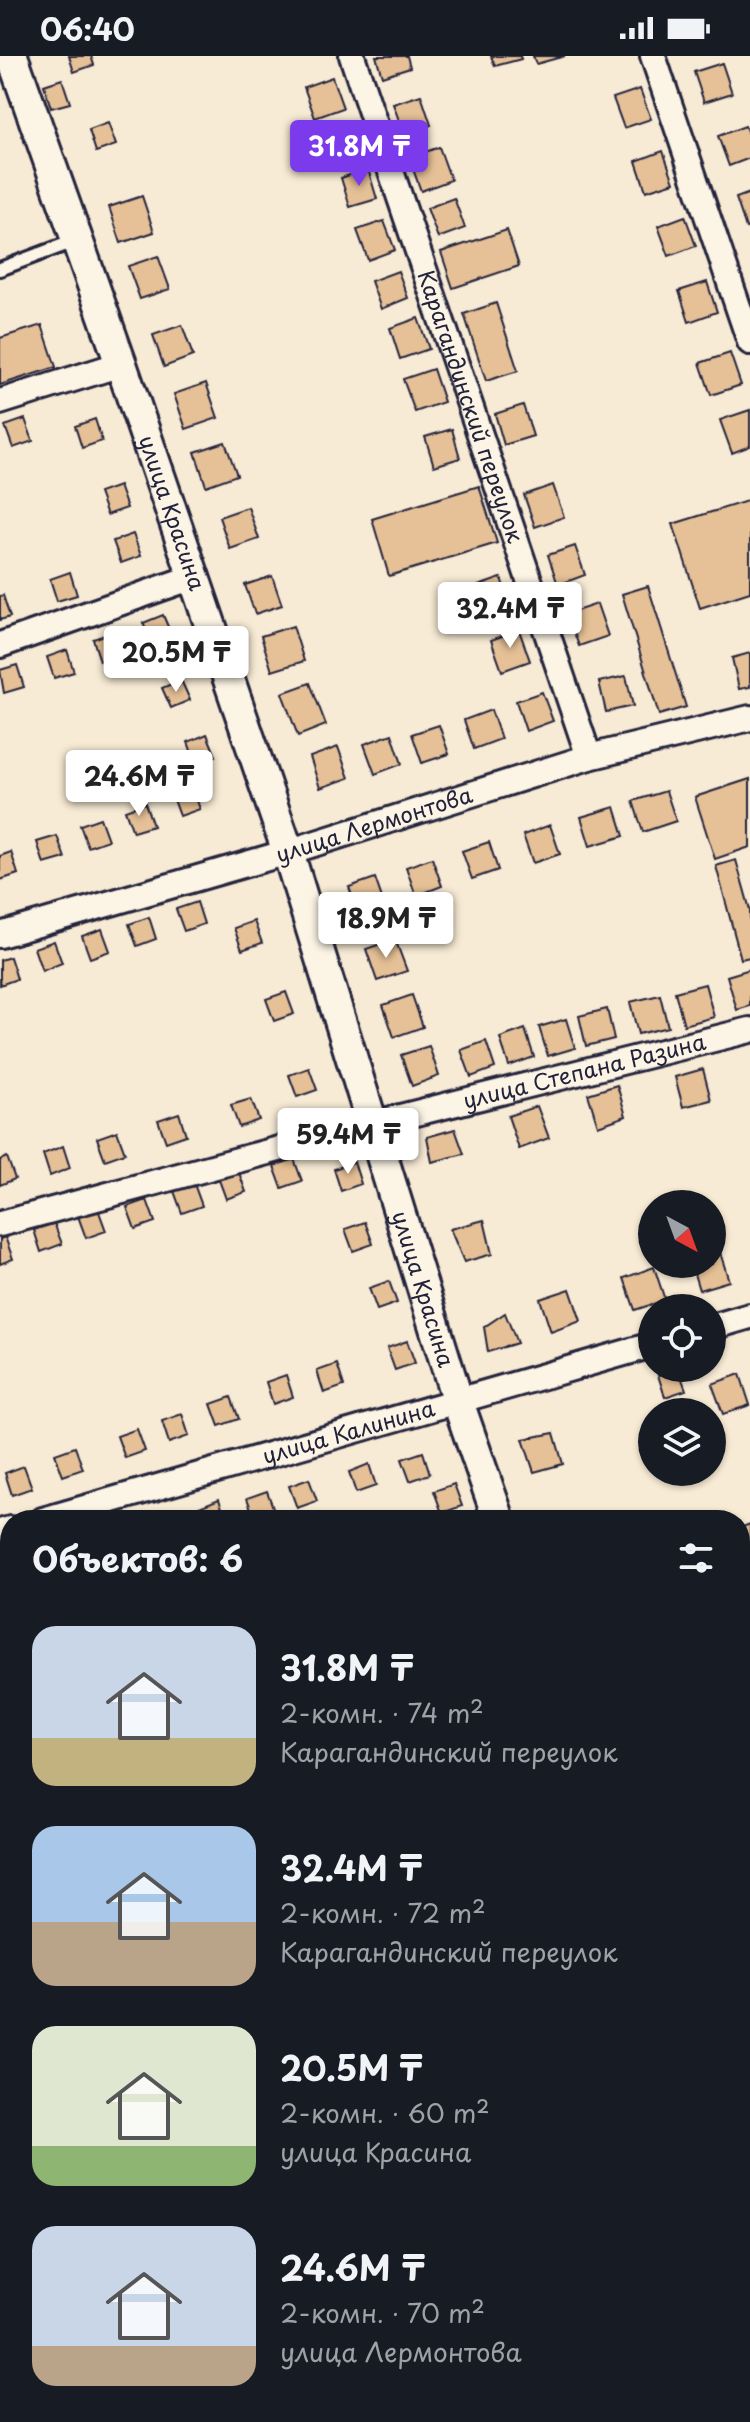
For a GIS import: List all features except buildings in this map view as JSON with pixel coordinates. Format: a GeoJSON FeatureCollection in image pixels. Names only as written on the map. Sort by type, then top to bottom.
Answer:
{"type":"FeatureCollection","features":[{"type":"Feature","properties":{"kind":"street","name":"улица Красина"},"geometry":{"type":"LineString","coordinates":[[12,56],[288,852],[458,1402],[496,1510]]}},
{"type":"Feature","properties":{"kind":"street","name":"Карагандинский переулок"},"geometry":{"type":"LineString","coordinates":[[352,56],[589,757]]}},
{"type":"Feature","properties":{"kind":"street"},"geometry":{"type":"LineString","coordinates":[[653,56],[750,342]]}},
{"type":"Feature","properties":{"kind":"street"},"geometry":{"type":"LineString","coordinates":[[0,402],[121,364]]}},
{"type":"Feature","properties":{"kind":"street"},"geometry":{"type":"LineString","coordinates":[[0,645],[193,577]]}},
{"type":"Feature","properties":{"kind":"street","name":"улица Лермонтова"},"geometry":{"type":"LineString","coordinates":[[0,935],[288,852],[589,757],[750,718]]}},
{"type":"Feature","properties":{"kind":"street","name":"улица Степана Разина"},"geometry":{"type":"LineString","coordinates":[[0,1224],[372,1124],[750,1030]]}},
{"type":"Feature","properties":{"kind":"street"},"geometry":{"type":"LineString","coordinates":[[726,1323],[750,1316]]}},
{"type":"Feature","properties":{"kind":"street","name":"улица Калинина"},"geometry":{"type":"LineString","coordinates":[[78,1510],[638,1349]]}},
{"type":"Feature","properties":{"kind":"lane"},"geometry":{"type":"LineString","coordinates":[[0,269],[77,240]]}}]}
